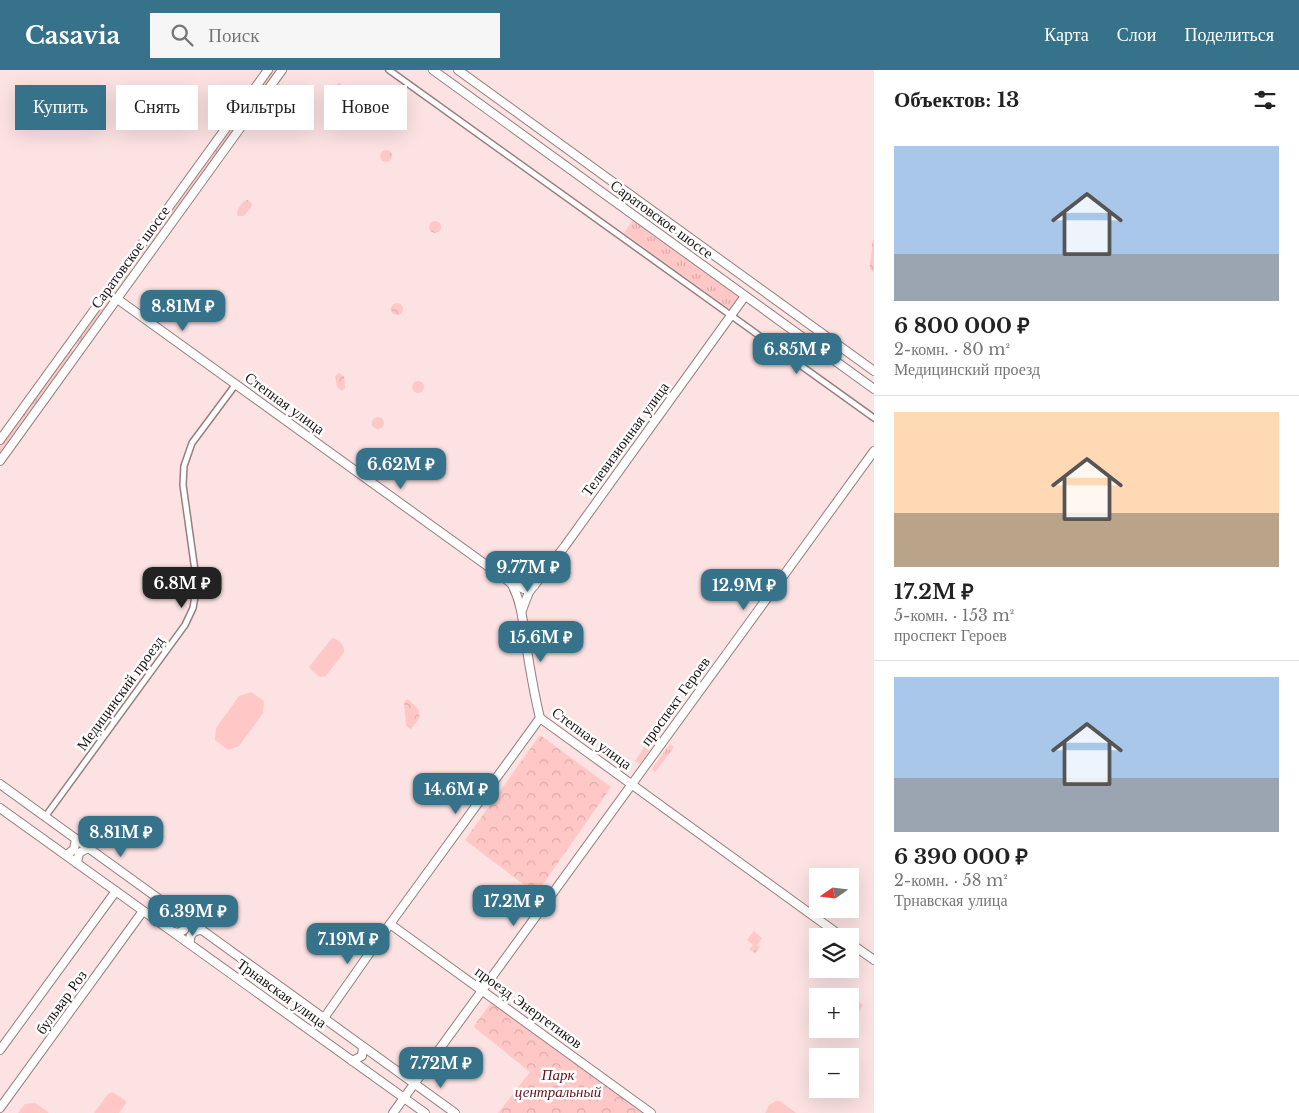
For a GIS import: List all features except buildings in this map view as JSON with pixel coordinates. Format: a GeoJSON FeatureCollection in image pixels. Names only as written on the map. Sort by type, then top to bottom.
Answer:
{"type":"FeatureCollection","features":[{"type":"Feature","properties":{"kind":"street","name":"Саратовское шоссе"},"geometry":{"type":"LineString","coordinates":[[0,440],[268,70]]}},
{"type":"Feature","properties":{"kind":"street","name":"Саратовское шоссе"},"geometry":{"type":"LineString","coordinates":[[0,461],[282,70]]}},
{"type":"Feature","properties":{"kind":"street"},"geometry":{"type":"LineString","coordinates":[[389,70],[874,418]]}},
{"type":"Feature","properties":{"kind":"street","name":"Саратовское шоссе"},"geometry":{"type":"LineString","coordinates":[[433,70],[874,389]]}},
{"type":"Feature","properties":{"kind":"street","name":"Саратовское шоссе"},"geometry":{"type":"LineString","coordinates":[[458,70],[874,371]]}},
{"type":"Feature","properties":{"kind":"street"},"geometry":{"type":"LineString","coordinates":[[127,264],[136,271]]}},
{"type":"Feature","properties":{"kind":"street","name":"Телевизионная улица"},"geometry":{"type":"LineString","coordinates":[[522,612],[526,598],[534,586],[754,284]]}},
{"type":"Feature","properties":{"kind":"street","name":"Степная улица"},"geometry":{"type":"LineString","coordinates":[[116,298],[511,583],[518,596],[522,612],[534,695],[540,718],[830,928]]}},
{"type":"Feature","properties":{"kind":"street"},"geometry":{"type":"LineString","coordinates":[[70,344],[79,350]]}},
{"type":"Feature","properties":{"kind":"street"},"geometry":{"type":"LineString","coordinates":[[850,372],[858,359]]}},
{"type":"Feature","properties":{"kind":"street","name":"Медицинский проезд"},"geometry":{"type":"LineString","coordinates":[[45,816],[186,625],[193,608],[197,579],[184,494],[184,466],[192,443],[236,384]]}},
{"type":"Feature","properties":{"kind":"street","name":"проспект Героев"},"geometry":{"type":"LineString","coordinates":[[394,1113],[874,451]]}},
{"type":"Feature","properties":{"kind":"street"},"geometry":{"type":"LineString","coordinates":[[511,583],[524,589],[534,586]]}},
{"type":"Feature","properties":{"kind":"street"},"geometry":{"type":"LineString","coordinates":[[324,1018],[540,718]]}},
{"type":"Feature","properties":{"kind":"street","name":"Трнавская улица"},"geometry":{"type":"LineString","coordinates":[[0,784],[455,1113]]}},
{"type":"Feature","properties":{"kind":"street","name":"Трнавская улица"},"geometry":{"type":"LineString","coordinates":[[0,808],[425,1113]]}},
{"type":"Feature","properties":{"kind":"street"},"geometry":{"type":"LineString","coordinates":[[67,855],[74,849],[76,839]]}},
{"type":"Feature","properties":{"kind":"street"},"geometry":{"type":"LineString","coordinates":[[77,863],[79,852],[88,848]]}},
{"type":"Feature","properties":{"kind":"street","name":"бульвар Роз"},"geometry":{"type":"LineString","coordinates":[[0,1050],[116,891]]}},
{"type":"Feature","properties":{"kind":"street","name":"бульвар Роз"},"geometry":{"type":"LineString","coordinates":[[0,1108],[144,911]]}},
{"type":"Feature","properties":{"kind":"street"},"geometry":{"type":"LineString","coordinates":[[172,931],[178,933],[184,930],[187,924],[184,918]]}},
{"type":"Feature","properties":{"kind":"street","name":"проезд Энергетиков"},"geometry":{"type":"LineString","coordinates":[[390,924],[651,1113]]}},
{"type":"Feature","properties":{"kind":"street"},"geometry":{"type":"LineString","coordinates":[[190,944],[191,934],[196,930],[202,930]]}},
{"type":"Feature","properties":{"kind":"street"},"geometry":{"type":"LineString","coordinates":[[859,949],[874,960]]}},
{"type":"Feature","properties":{"kind":"street"},"geometry":{"type":"LineString","coordinates":[[352,1061],[362,1056],[363,1047]]}},
{"type":"Feature","properties":{"kind":"green space"},"geometry":{"type":"Polygon","coordinates":[[[271,70],[279,70],[268,85],[260,85],[271,70]]]}},
{"type":"Feature","properties":{"kind":"green space"},"geometry":{"type":"Polygon","coordinates":[[[228,130],[236,130],[138,265],[134,264],[134,260],[228,130]]]}},
{"type":"Feature","properties":{"kind":"green space"},"geometry":{"type":"Polygon","coordinates":[[[386,150],[392,156],[386,162],[380,156],[386,150]]]}},
{"type":"Feature","properties":{"kind":"green space"},"geometry":{"type":"Polygon","coordinates":[[[248,200],[252,204],[251,207],[244,216],[238,216],[237,213],[240,207],[244,201],[248,200]]]}},
{"type":"Feature","properties":{"kind":"green space"},"geometry":{"type":"Polygon","coordinates":[[[633,220],[740,297],[731,310],[624,233],[633,220]]]}},
{"type":"Feature","properties":{"kind":"green space"},"geometry":{"type":"Polygon","coordinates":[[[435,221],[441,227],[435,233],[429,227],[435,221]]]}},
{"type":"Feature","properties":{"kind":"green space"},"geometry":{"type":"Polygon","coordinates":[[[874,239],[874,273],[870,266],[874,239]]]}},
{"type":"Feature","properties":{"kind":"green space"},"geometry":{"type":"Polygon","coordinates":[[[128,269],[132,273],[81,343],[77,344],[76,340],[128,269]]]}},
{"type":"Feature","properties":{"kind":"green space"},"geometry":{"type":"Polygon","coordinates":[[[397,303],[403,309],[397,315],[391,309],[397,303]]]}},
{"type":"Feature","properties":{"kind":"green space"},"geometry":{"type":"Polygon","coordinates":[[[71,349],[74,352],[0,456],[0,444],[71,349]]]}},
{"type":"Feature","properties":{"kind":"green space"},"geometry":{"type":"Polygon","coordinates":[[[339,373],[344,376],[345,388],[342,391],[337,387],[335,376],[339,373]]]}},
{"type":"Feature","properties":{"kind":"green space"},"geometry":{"type":"Polygon","coordinates":[[[418,381],[424,387],[418,393],[412,387],[418,381]]]}},
{"type":"Feature","properties":{"kind":"green space"},"geometry":{"type":"Polygon","coordinates":[[[378,417],[384,423],[378,429],[372,423],[378,417]]]}},
{"type":"Feature","properties":{"kind":"green space"},"geometry":{"type":"Polygon","coordinates":[[[332,638],[341,643],[344,647],[344,652],[326,676],[320,677],[309,667],[332,638]]]}},
{"type":"Feature","properties":{"kind":"green space"},"geometry":{"type":"Polygon","coordinates":[[[251,692],[264,701],[263,713],[239,746],[228,750],[215,740],[216,728],[239,696],[251,692]]]}},
{"type":"Feature","properties":{"kind":"green space"},"geometry":{"type":"Polygon","coordinates":[[[408,699],[419,710],[420,717],[411,729],[406,725],[404,702],[408,699]]]}},
{"type":"Feature","properties":{"kind":"green space"},"geometry":{"type":"Polygon","coordinates":[[[540,735],[611,787],[536,894],[465,840],[540,735]]]}},
{"type":"Feature","properties":{"kind":"green space"},"geometry":{"type":"Polygon","coordinates":[[[670,744],[674,747],[655,772],[652,769],[670,744]]]}},
{"type":"Feature","properties":{"kind":"green space"},"geometry":{"type":"Polygon","coordinates":[[[645,746],[650,750],[640,764],[635,761],[645,746]]]}},
{"type":"Feature","properties":{"kind":"green space"},"geometry":{"type":"Polygon","coordinates":[[[754,931],[762,938],[757,945],[760,947],[755,953],[749,949],[753,945],[747,940],[754,931]]]}},
{"type":"Feature","properties":{"kind":"green space","name":"Парк центральный"},"geometry":{"type":"Polygon","coordinates":[[[493,1000],[648,1113],[498,1113],[530,1072],[475,1028],[474,1026],[493,1000]]]}},
{"type":"Feature","properties":{"kind":"green space"},"geometry":{"type":"Polygon","coordinates":[[[859,1002],[863,1005],[859,1012],[859,1002]]]}},
{"type":"Feature","properties":{"kind":"green space"},"geometry":{"type":"Polygon","coordinates":[[[112,1092],[125,1100],[126,1103],[119,1113],[94,1113],[108,1094],[112,1092]]]}},
{"type":"Feature","properties":{"kind":"green space"},"geometry":{"type":"Polygon","coordinates":[[[780,1101],[796,1113],[765,1113],[769,1105],[780,1101]]]}},
{"type":"Feature","properties":{"kind":"green space"},"geometry":{"type":"Polygon","coordinates":[[[35,1103],[49,1113],[18,1113],[25,1104],[35,1103]]]}}]}
